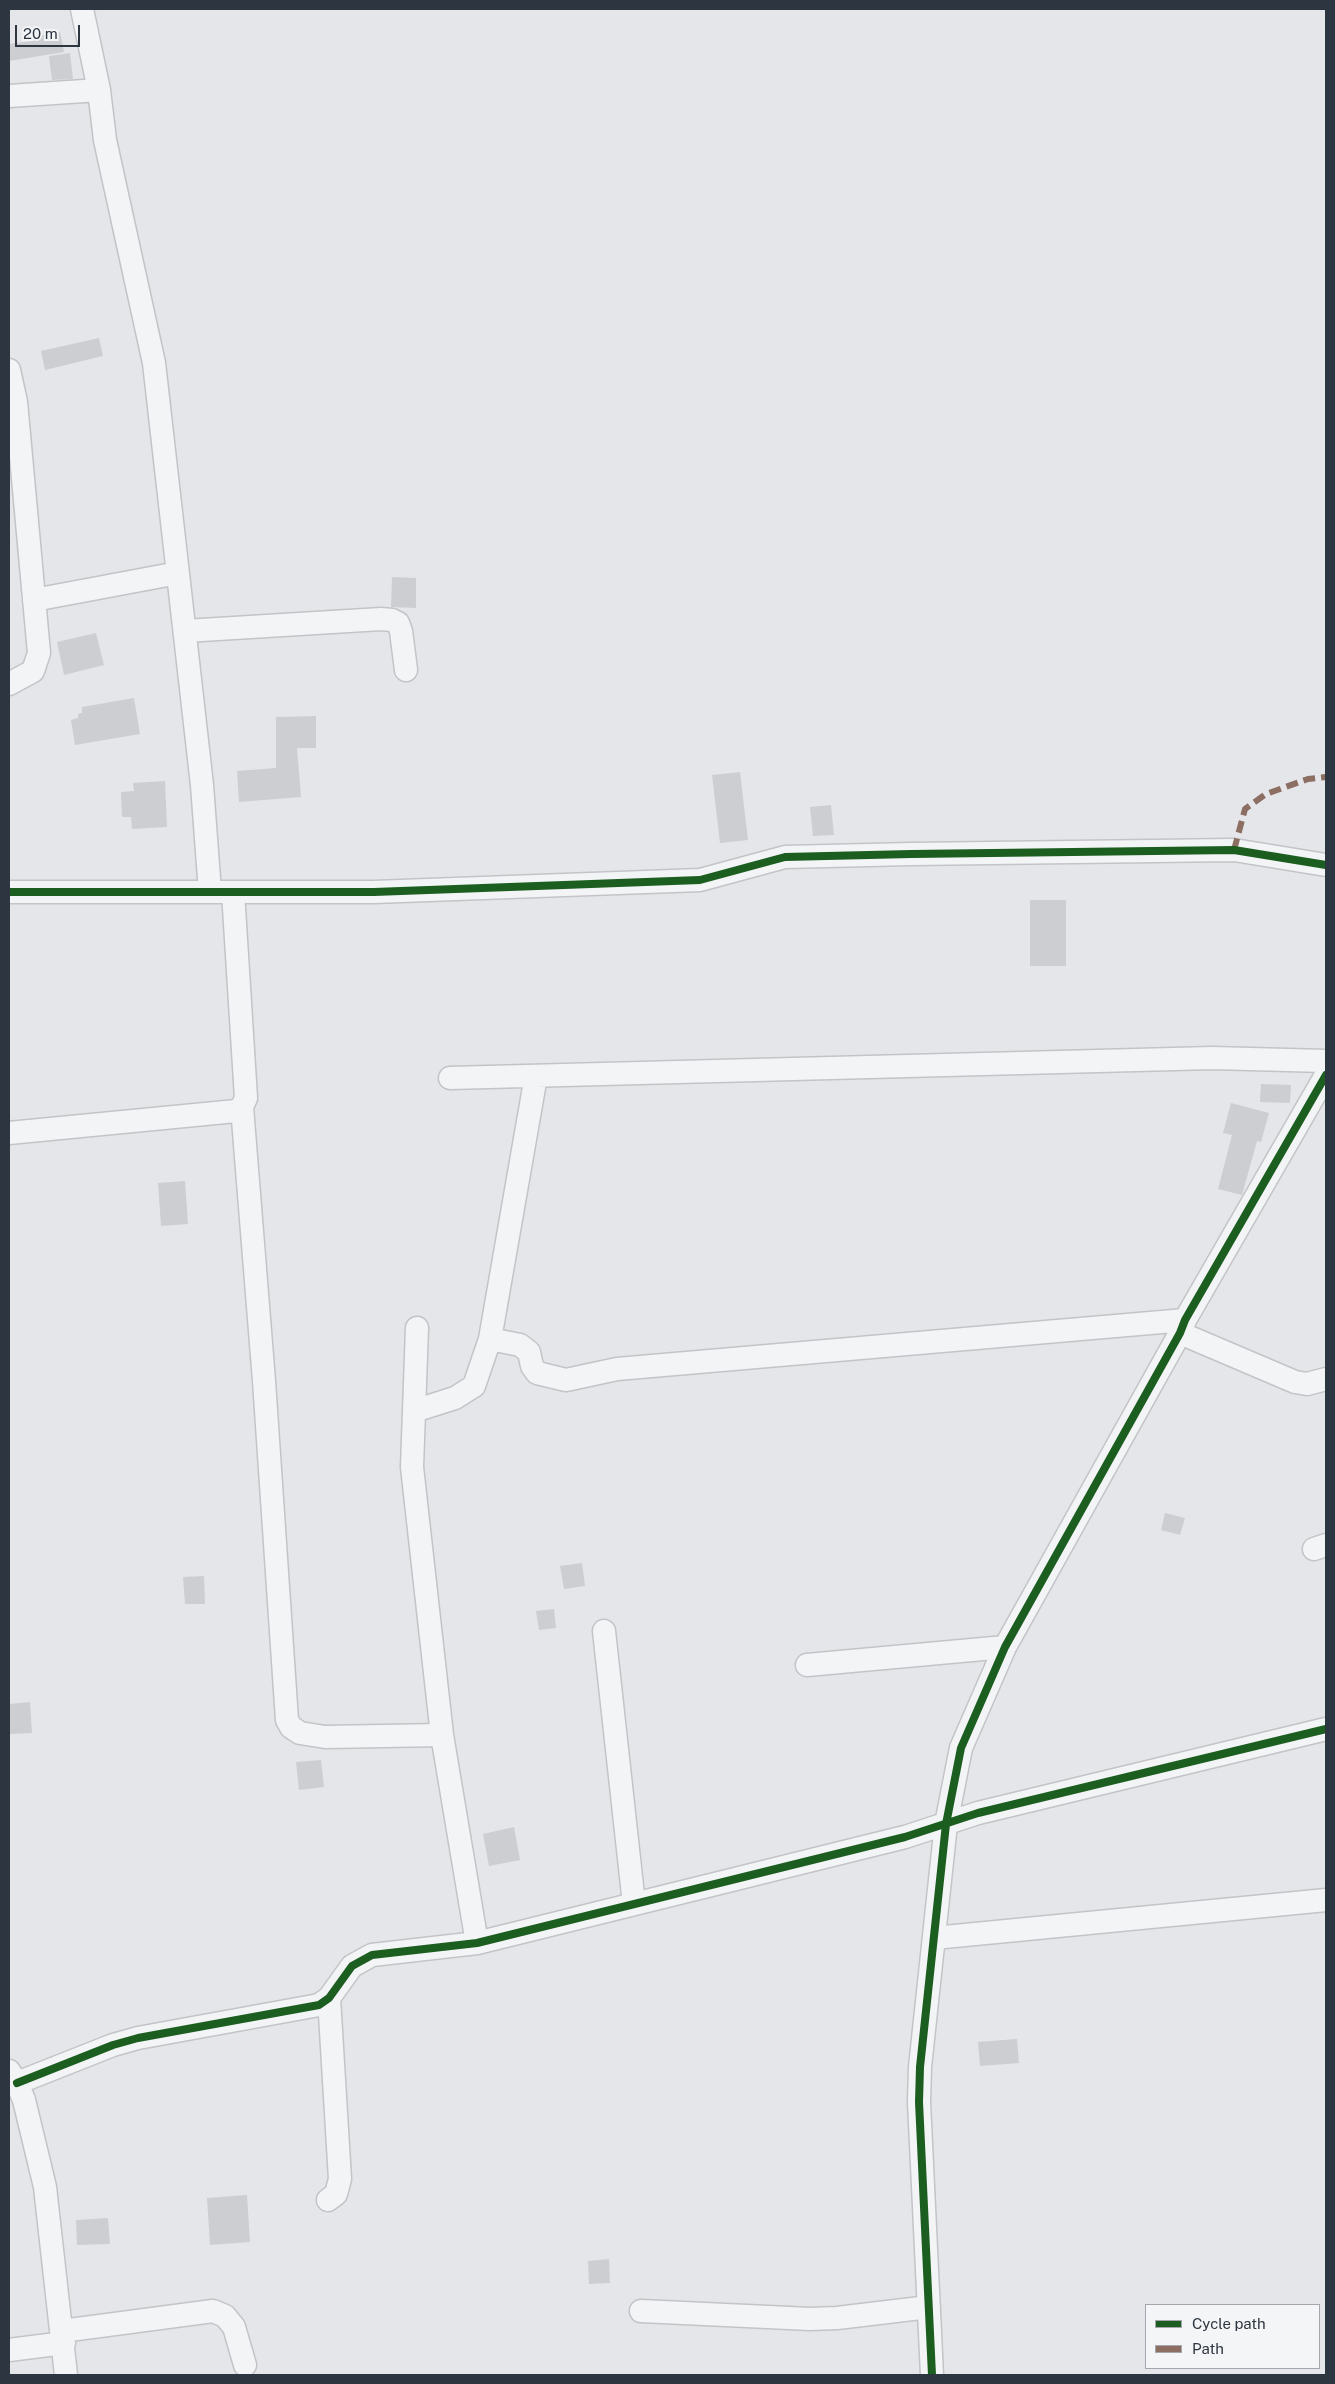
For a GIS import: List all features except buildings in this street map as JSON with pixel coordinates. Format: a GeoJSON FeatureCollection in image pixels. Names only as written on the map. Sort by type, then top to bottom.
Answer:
{"type":"FeatureCollection","features":[{"type":"Feature","properties":{"kind":"street"},"geometry":{"type":"LineString","coordinates":[[82,9],[99,90],[106,140],[154,363],[202,785],[210,892]]}},
{"type":"Feature","properties":{"kind":"street"},"geometry":{"type":"LineString","coordinates":[[9,96],[99,90]]}},
{"type":"Feature","properties":{"kind":"street"},"geometry":{"type":"LineString","coordinates":[[9,370],[16,402],[39,653],[33,671],[9,684]]}},
{"type":"Feature","properties":{"kind":"street"},"geometry":{"type":"LineString","coordinates":[[34,600],[178,573]]}},
{"type":"Feature","properties":{"kind":"street"},"geometry":{"type":"LineString","coordinates":[[184,630],[381,618],[398,623],[402,631],[406,670]]}},
{"type":"Feature","properties":{"kind":"street"},"geometry":{"type":"LineString","coordinates":[[9,892],[374,892],[700,880],[785,858],[911,854],[1234,850],[1326,865]]}},
{"type":"Feature","properties":{"kind":"street"},"geometry":{"type":"LineString","coordinates":[[233,892],[246,1098],[242,1107],[264,1381],[287,1720],[291,1728],[300,1732],[325,1737],[442,1735]]}},
{"type":"Feature","properties":{"kind":"street"},"geometry":{"type":"LineString","coordinates":[[450,1078],[1212,1058],[1326,1061]]}},
{"type":"Feature","properties":{"kind":"street"},"geometry":{"type":"LineString","coordinates":[[932,2375],[919,2102],[920,2067],[946,1824],[961,1748],[1005,1647],[1183,1326],[1326,1075]]}},
{"type":"Feature","properties":{"kind":"street"},"geometry":{"type":"LineString","coordinates":[[414,1411],[455,1398],[474,1386],[490,1339],[536,1076]]}},
{"type":"Feature","properties":{"kind":"street"},"geometry":{"type":"LineString","coordinates":[[9,1133],[236,1111],[242,1107]]}},
{"type":"Feature","properties":{"kind":"street"},"geometry":{"type":"LineString","coordinates":[[490,1339],[520,1344],[530,1352],[532,1366],[537,1373],[566,1380],[626,1368],[1183,1326],[1295,1382],[1307,1384],[1326,1379]]}},
{"type":"Feature","properties":{"kind":"street"},"geometry":{"type":"LineString","coordinates":[[417,1328],[412,1467],[442,1735],[477,1942]]}},
{"type":"Feature","properties":{"kind":"street"},"geometry":{"type":"LineString","coordinates":[[604,1631],[634,1904]]}},
{"type":"Feature","properties":{"kind":"street"},"geometry":{"type":"LineString","coordinates":[[806,1665],[1005,1647]]}},
{"type":"Feature","properties":{"kind":"street"},"geometry":{"type":"LineString","coordinates":[[66,2375],[44,2187],[24,2100],[13,2077],[138,2038],[300,2010],[319,2005],[329,1998],[352,1966],[372,1955],[477,1942],[905,1837],[978,1813],[1326,1729]]}},
{"type":"Feature","properties":{"kind":"street"},"geometry":{"type":"LineString","coordinates":[[934,1938],[1326,1900]]}},
{"type":"Feature","properties":{"kind":"street"},"geometry":{"type":"LineString","coordinates":[[328,2200],[336,2194],[340,2179],[329,1998]]}},
{"type":"Feature","properties":{"kind":"street"},"geometry":{"type":"LineString","coordinates":[[641,2311],[810,2319],[837,2318],[930,2307]]}},
{"type":"Feature","properties":{"kind":"street"},"geometry":{"type":"LineString","coordinates":[[9,2350],[63,2337],[213,2311],[225,2316],[234,2327],[245,2365]]}},
{"type":"Feature","properties":{"kind":"marked path"},"geometry":{"type":"LineString","coordinates":[[1234,850],[1245,809],[1266,794],[1308,779],[1326,777]]}},
{"type":"Feature","properties":{"kind":"cycle path"},"geometry":{"type":"LineString","coordinates":[[9,892],[374,892],[700,880],[785,857],[911,854],[1234,850],[1326,865]]}},
{"type":"Feature","properties":{"kind":"cycle path"},"geometry":{"type":"LineString","coordinates":[[932,2375],[919,2102],[920,2067],[946,1824],[961,1748],[1005,1647],[1180,1333],[1185,1320],[1326,1075]]}},
{"type":"Feature","properties":{"kind":"cycle path"},"geometry":{"type":"LineString","coordinates":[[17,2083],[113,2045],[138,2038],[319,2005],[329,1998],[352,1966],[372,1955],[477,1943],[905,1837],[978,1813],[1326,1729]]}}]}
